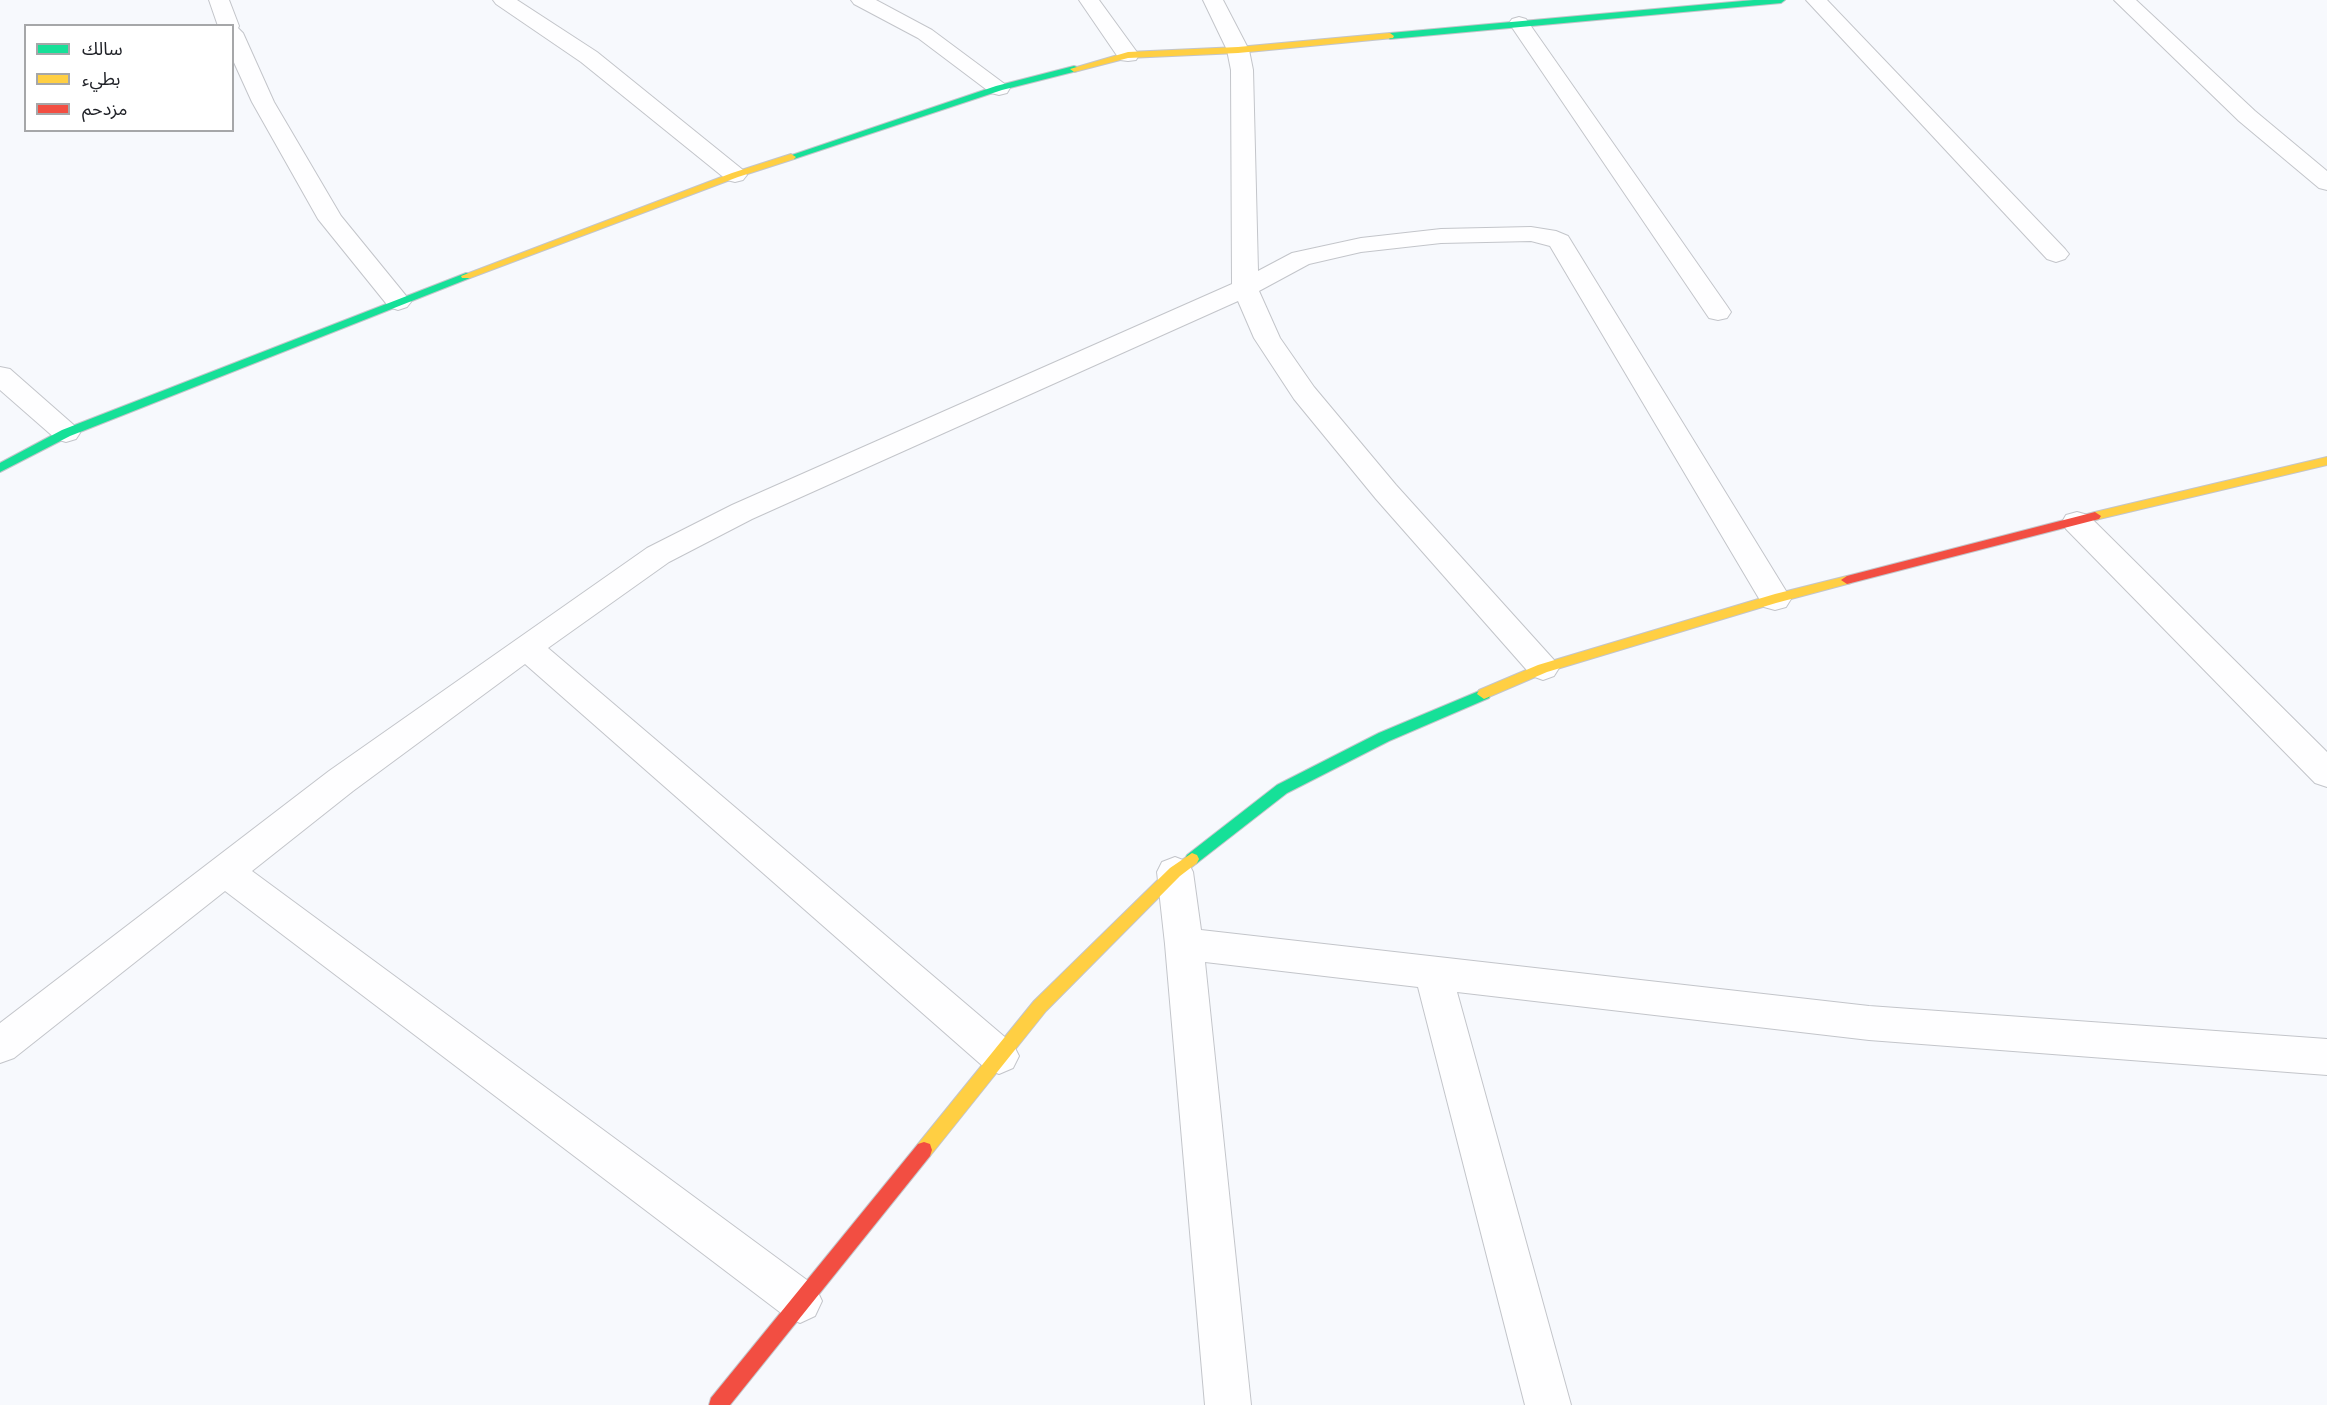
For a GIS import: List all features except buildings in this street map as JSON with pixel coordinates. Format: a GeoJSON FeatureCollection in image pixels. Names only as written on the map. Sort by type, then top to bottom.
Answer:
{"type":"FeatureCollection","features":[{"type":"Feature","properties":{"kind":"street"},"geometry":{"type":"LineString","coordinates":[[219,0],[229,24]]}},
{"type":"Feature","properties":{"kind":"street"},"geometry":{"type":"LineString","coordinates":[[503,0],[590,57],[735,175]]}},
{"type":"Feature","properties":{"kind":"street"},"geometry":{"type":"LineString","coordinates":[[861,0],[925,33],[999,88]]}},
{"type":"Feature","properties":{"kind":"street"},"geometry":{"type":"LineString","coordinates":[[1089,0],[1128,54]]}},
{"type":"Feature","properties":{"kind":"street"},"geometry":{"type":"LineString","coordinates":[[1214,0],[1238,50],[1244,102],[1245,288],[1267,338],[1304,393],[1386,492],[1543,668]]}},
{"type":"Feature","properties":{"kind":"street"},"geometry":{"type":"LineString","coordinates":[[0,468],[66,433],[398,302],[735,175],[999,88],[1128,54],[1238,50],[1781,0]]}},
{"type":"Feature","properties":{"kind":"street"},"geometry":{"type":"LineString","coordinates":[[1816,0],[2056,254]]}},
{"type":"Feature","properties":{"kind":"street"},"geometry":{"type":"LineString","coordinates":[[2124,0],[2247,116],[2327,183]]}},
{"type":"Feature","properties":{"kind":"street"},"geometry":{"type":"LineString","coordinates":[[1519,23],[1718,312]]}},
{"type":"Feature","properties":{"kind":"street"},"geometry":{"type":"LineString","coordinates":[[234,38],[262,102],[330,219],[398,302]]}},
{"type":"Feature","properties":{"kind":"street"},"geometry":{"type":"LineString","coordinates":[[0,1046],[341,781],[526,646],[658,555],[742,512],[1245,288],[1301,258],[1361,245],[1441,236],[1520,234],[1547,236],[1559,241],[1775,599]]}},
{"type":"Feature","properties":{"kind":"street"},"geometry":{"type":"LineString","coordinates":[[0,375],[66,433]]}},
{"type":"Feature","properties":{"kind":"street"},"geometry":{"type":"LineString","coordinates":[[718,1405],[1040,1006],[1175,872],[1282,789],[1384,737],[1543,668],[1775,599],[2175,496],[2327,461]]}},
{"type":"Feature","properties":{"kind":"street"},"geometry":{"type":"LineString","coordinates":[[2076,522],[2327,774]]}},
{"type":"Feature","properties":{"kind":"street"},"geometry":{"type":"LineString","coordinates":[[526,646],[999,1056]]}},
{"type":"Feature","properties":{"kind":"street"},"geometry":{"type":"LineString","coordinates":[[225,871],[800,1301]]}},
{"type":"Feature","properties":{"kind":"street"},"geometry":{"type":"LineString","coordinates":[[1175,872],[1184,944],[1228,1405]]}},
{"type":"Feature","properties":{"kind":"street"},"geometry":{"type":"LineString","coordinates":[[1184,944],[1869,1023],[2327,1057]]}},
{"type":"Feature","properties":{"kind":"street"},"geometry":{"type":"LineString","coordinates":[[1433,972],[1548,1405]]}},
{"type":"Feature","properties":{"kind":"traffic: fast"},"geometry":{"type":"LineString","coordinates":[[1390,36],[1781,0]]}},
{"type":"Feature","properties":{"kind":"traffic: fast"},"geometry":{"type":"LineString","coordinates":[[791,157],[999,88],[1074,69]]}},
{"type":"Feature","properties":{"kind":"traffic: fast"},"geometry":{"type":"LineString","coordinates":[[0,468],[66,433],[466,276]]}},
{"type":"Feature","properties":{"kind":"traffic: fast"},"geometry":{"type":"LineString","coordinates":[[1192,859],[1282,789],[1384,737],[1484,694]]}},
{"type":"Feature","properties":{"kind":"traffic: slow"},"geometry":{"type":"LineString","coordinates":[[1074,69],[1128,55],[1238,50],[1390,36]]}},
{"type":"Feature","properties":{"kind":"traffic: slow"},"geometry":{"type":"LineString","coordinates":[[466,276],[735,175],[791,157]]}},
{"type":"Feature","properties":{"kind":"traffic: slow"},"geometry":{"type":"LineString","coordinates":[[2095,516],[2327,461]]}},
{"type":"Feature","properties":{"kind":"traffic: slow"},"geometry":{"type":"LineString","coordinates":[[1484,694],[1543,668],[1847,580]]}},
{"type":"Feature","properties":{"kind":"traffic: slow"},"geometry":{"type":"LineString","coordinates":[[924,1150],[1040,1006],[1175,872],[1192,859]]}},
{"type":"Feature","properties":{"kind":"traffic: jam"},"geometry":{"type":"LineString","coordinates":[[1847,580],[2095,516]]}},
{"type":"Feature","properties":{"kind":"traffic: jam"},"geometry":{"type":"LineString","coordinates":[[718,1405],[924,1150]]}}]}
